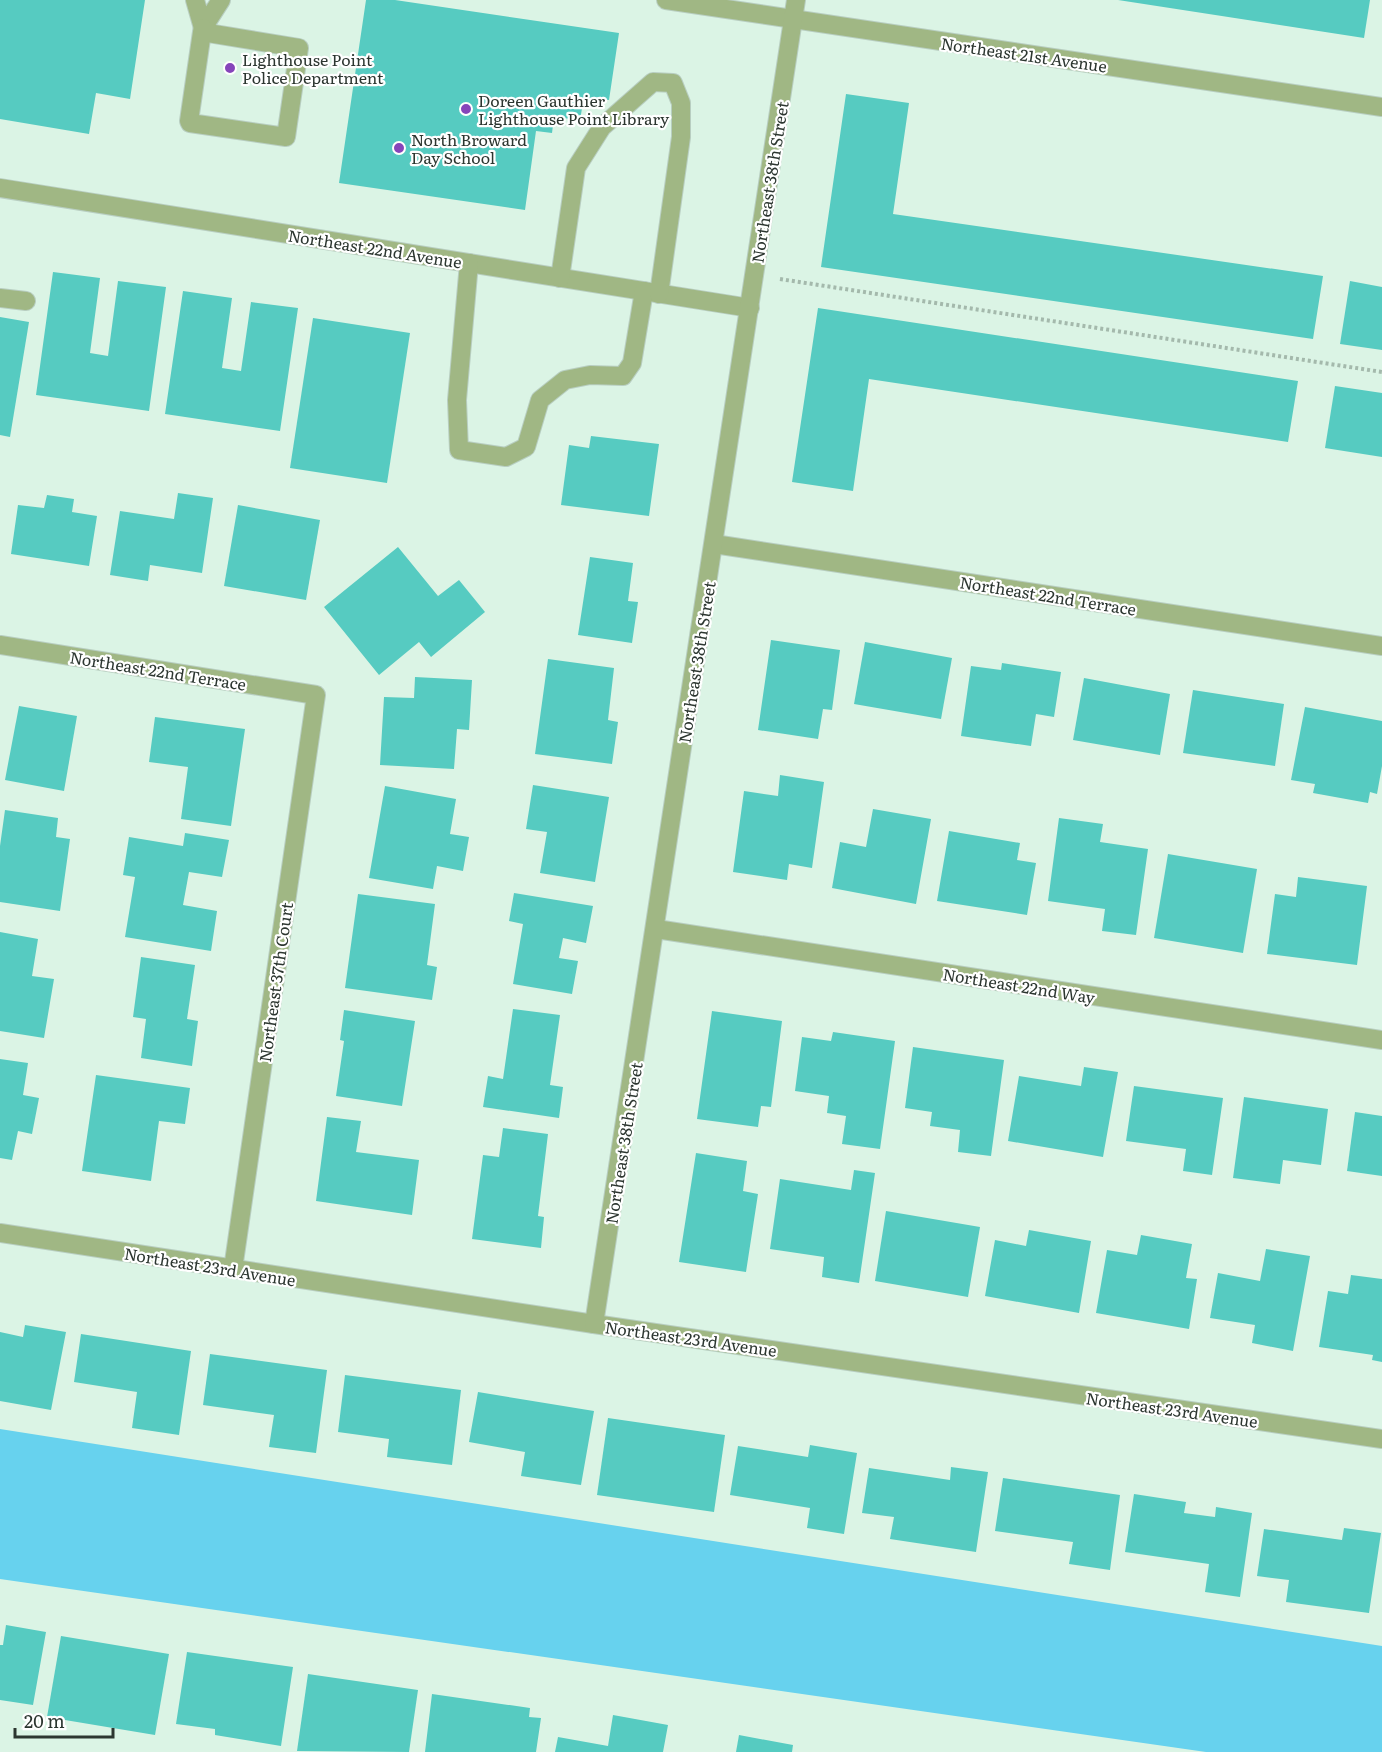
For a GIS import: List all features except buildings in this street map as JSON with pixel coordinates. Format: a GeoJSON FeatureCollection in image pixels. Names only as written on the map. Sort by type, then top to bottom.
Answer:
{"type":"FeatureCollection","features":[{"type":"Feature","properties":{"kind":"street"},"geometry":{"type":"LineString","coordinates":[[195,0],[202,30],[190,123],[286,137],[299,48],[202,30]]}},
{"type":"Feature","properties":{"kind":"street"},"geometry":{"type":"LineString","coordinates":[[202,30],[220,0]]}},
{"type":"Feature","properties":{"kind":"street","name":"Northeast 21st Avenue"},"geometry":{"type":"LineString","coordinates":[[666,0],[1382,107]]}},
{"type":"Feature","properties":{"kind":"street","name":"Northeast 38th Street"},"geometry":{"type":"LineString","coordinates":[[594,1324],[796,0]]}},
{"type":"Feature","properties":{"kind":"street"},"geometry":{"type":"LineString","coordinates":[[469,263],[457,400],[459,450],[506,457],[526,447],[540,400],[565,380],[590,375],[623,376],[632,363],[651,293],[681,137],[681,103],[673,83],[653,82],[602,127],[576,168],[560,278]]}},
{"type":"Feature","properties":{"kind":"street","name":"Northeast 22nd Avenue"},"geometry":{"type":"LineString","coordinates":[[0,188],[750,308]]}},
{"type":"Feature","properties":{"kind":"street"},"geometry":{"type":"LineString","coordinates":[[0,298],[26,302]]}},
{"type":"Feature","properties":{"kind":"street","name":"Northeast 22nd Terrace"},"geometry":{"type":"LineString","coordinates":[[714,544],[1382,646]]}},
{"type":"Feature","properties":{"kind":"street","name":"Northeast 22nd Terrace"},"geometry":{"type":"LineString","coordinates":[[0,645],[316,695]]}},
{"type":"Feature","properties":{"kind":"street","name":"Northeast 37th Court"},"geometry":{"type":"LineString","coordinates":[[233,1269],[316,695]]}},
{"type":"Feature","properties":{"kind":"street","name":"Northeast 22nd Way"},"geometry":{"type":"LineString","coordinates":[[656,929],[1382,1040]]}},
{"type":"Feature","properties":{"kind":"street","name":"Northeast 23rd Avenue"},"geometry":{"type":"LineString","coordinates":[[0,1233],[594,1324],[1382,1440]]}},
{"type":"Feature","properties":{"kind":"path"},"geometry":{"type":"LineString","coordinates":[[755,276],[1382,372]]}},
{"type":"Feature","properties":{"kind":"water"},"geometry":{"type":"Polygon","coordinates":[[[0,1429],[1382,1646],[1382,1752],[1206,1752],[0,1579],[0,1429]]]}},
{"type":"Feature","properties":{"kind":"place","name":"Lighthouse Point Police Department"},"geometry":{"type":"Point","coordinates":[230,68]}},
{"type":"Feature","properties":{"kind":"place","name":"Doreen Gauthier Lighthouse Point Library"},"geometry":{"type":"Point","coordinates":[466,109]}},
{"type":"Feature","properties":{"kind":"place","name":"North Broward Day School"},"geometry":{"type":"Point","coordinates":[399,148]}}]}
